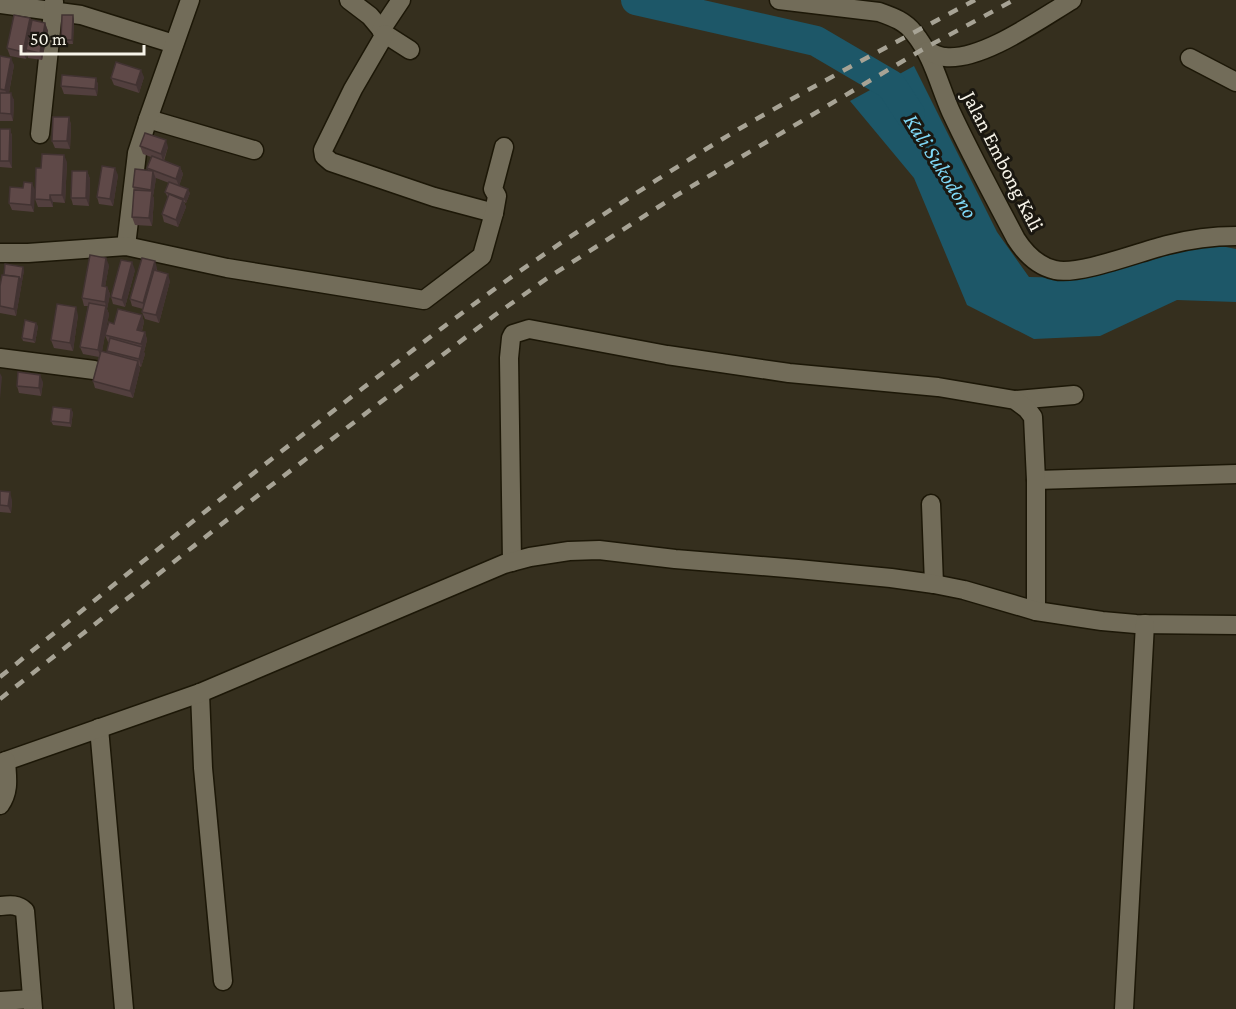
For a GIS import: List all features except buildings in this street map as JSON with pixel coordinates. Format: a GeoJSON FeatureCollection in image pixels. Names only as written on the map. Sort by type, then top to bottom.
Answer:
{"type":"FeatureCollection","features":[{"type":"Feature","properties":{"kind":"street"},"geometry":{"type":"LineString","coordinates":[[126,246],[137,153],[190,0]]}},
{"type":"Feature","properties":{"kind":"street"},"geometry":{"type":"LineString","coordinates":[[349,0],[370,16],[383,32],[410,50]]}},
{"type":"Feature","properties":{"kind":"street"},"geometry":{"type":"LineString","coordinates":[[401,0],[348,99],[323,150],[324,156],[331,162],[434,197],[494,213]]}},
{"type":"Feature","properties":{"kind":"street","name":"Jalan Embong Kali"},"geometry":{"type":"LineString","coordinates":[[779,0],[879,12],[906,24],[927,51],[951,112],[1016,239],[1024,251],[1046,267],[1057,271],[1074,270],[1168,244],[1216,236],[1236,236]]}},
{"type":"Feature","properties":{"kind":"street"},"geometry":{"type":"LineString","coordinates":[[927,51],[943,57],[957,57],[991,48],[1072,0]]}},
{"type":"Feature","properties":{"kind":"street"},"geometry":{"type":"LineString","coordinates":[[0,4],[53,6],[174,44]]}},
{"type":"Feature","properties":{"kind":"street"},"geometry":{"type":"LineString","coordinates":[[40,134],[53,6]]}},
{"type":"Feature","properties":{"kind":"street"},"geometry":{"type":"LineString","coordinates":[[1190,58],[1236,82]]}},
{"type":"Feature","properties":{"kind":"street"},"geometry":{"type":"LineString","coordinates":[[148,119],[254,150]]}},
{"type":"Feature","properties":{"kind":"street"},"geometry":{"type":"LineString","coordinates":[[0,253],[126,246],[227,268],[424,300],[482,256],[494,213],[497,196],[493,189],[504,147]]}},
{"type":"Feature","properties":{"kind":"street"},"geometry":{"type":"LineString","coordinates":[[512,562],[509,358],[513,334],[529,330],[667,355],[789,373],[938,387],[1015,400],[1074,395]]}},
{"type":"Feature","properties":{"kind":"street"},"geometry":{"type":"LineString","coordinates":[[0,358],[94,370]]}},
{"type":"Feature","properties":{"kind":"street"},"geometry":{"type":"LineString","coordinates":[[1015,400],[1034,417],[1036,611]]}},
{"type":"Feature","properties":{"kind":"street"},"geometry":{"type":"LineString","coordinates":[[1036,480],[1236,474]]}},
{"type":"Feature","properties":{"kind":"street"},"geometry":{"type":"LineString","coordinates":[[931,504],[934,584]]}},
{"type":"Feature","properties":{"kind":"street"},"geometry":{"type":"LineString","coordinates":[[0,805],[8,787],[3,762],[200,693],[494,568],[530,557],[569,551],[599,550],[675,560],[798,569],[934,584],[964,590],[1036,611],[1102,621],[1236,626]]}},
{"type":"Feature","properties":{"kind":"street"},"geometry":{"type":"LineString","coordinates":[[1124,1009],[1144,624]]}},
{"type":"Feature","properties":{"kind":"street"},"geometry":{"type":"LineString","coordinates":[[200,693],[203,768],[223,981]]}},
{"type":"Feature","properties":{"kind":"street"},"geometry":{"type":"LineString","coordinates":[[99,728],[124,1009]]}},
{"type":"Feature","properties":{"kind":"street"},"geometry":{"type":"LineString","coordinates":[[0,906],[16,906],[25,911],[33,1004],[0,1001]]}},
{"type":"Feature","properties":{"kind":"water"},"geometry":{"type":"Polygon","coordinates":[[[914,66],[997,232],[1029,277],[1078,278],[1196,241],[1236,249],[1236,302],[1177,300],[1100,336],[1034,339],[967,305],[914,178],[850,101],[914,66]]]}},
{"type":"Feature","properties":{"kind":"waterway","name":"Kali Sukodono"},"geometry":{"type":"LineString","coordinates":[[636,0],[816,41],[891,85],[910,114]]}},
{"type":"Feature","properties":{"kind":"railway"},"geometry":{"type":"LineString","coordinates":[[0,677],[287,447],[439,330],[533,262],[635,194],[739,129],[975,0]]}},
{"type":"Feature","properties":{"kind":"railway"},"geometry":{"type":"LineString","coordinates":[[0,699],[256,497],[495,315],[549,277],[677,195],[925,48],[1014,0]]}}]}
